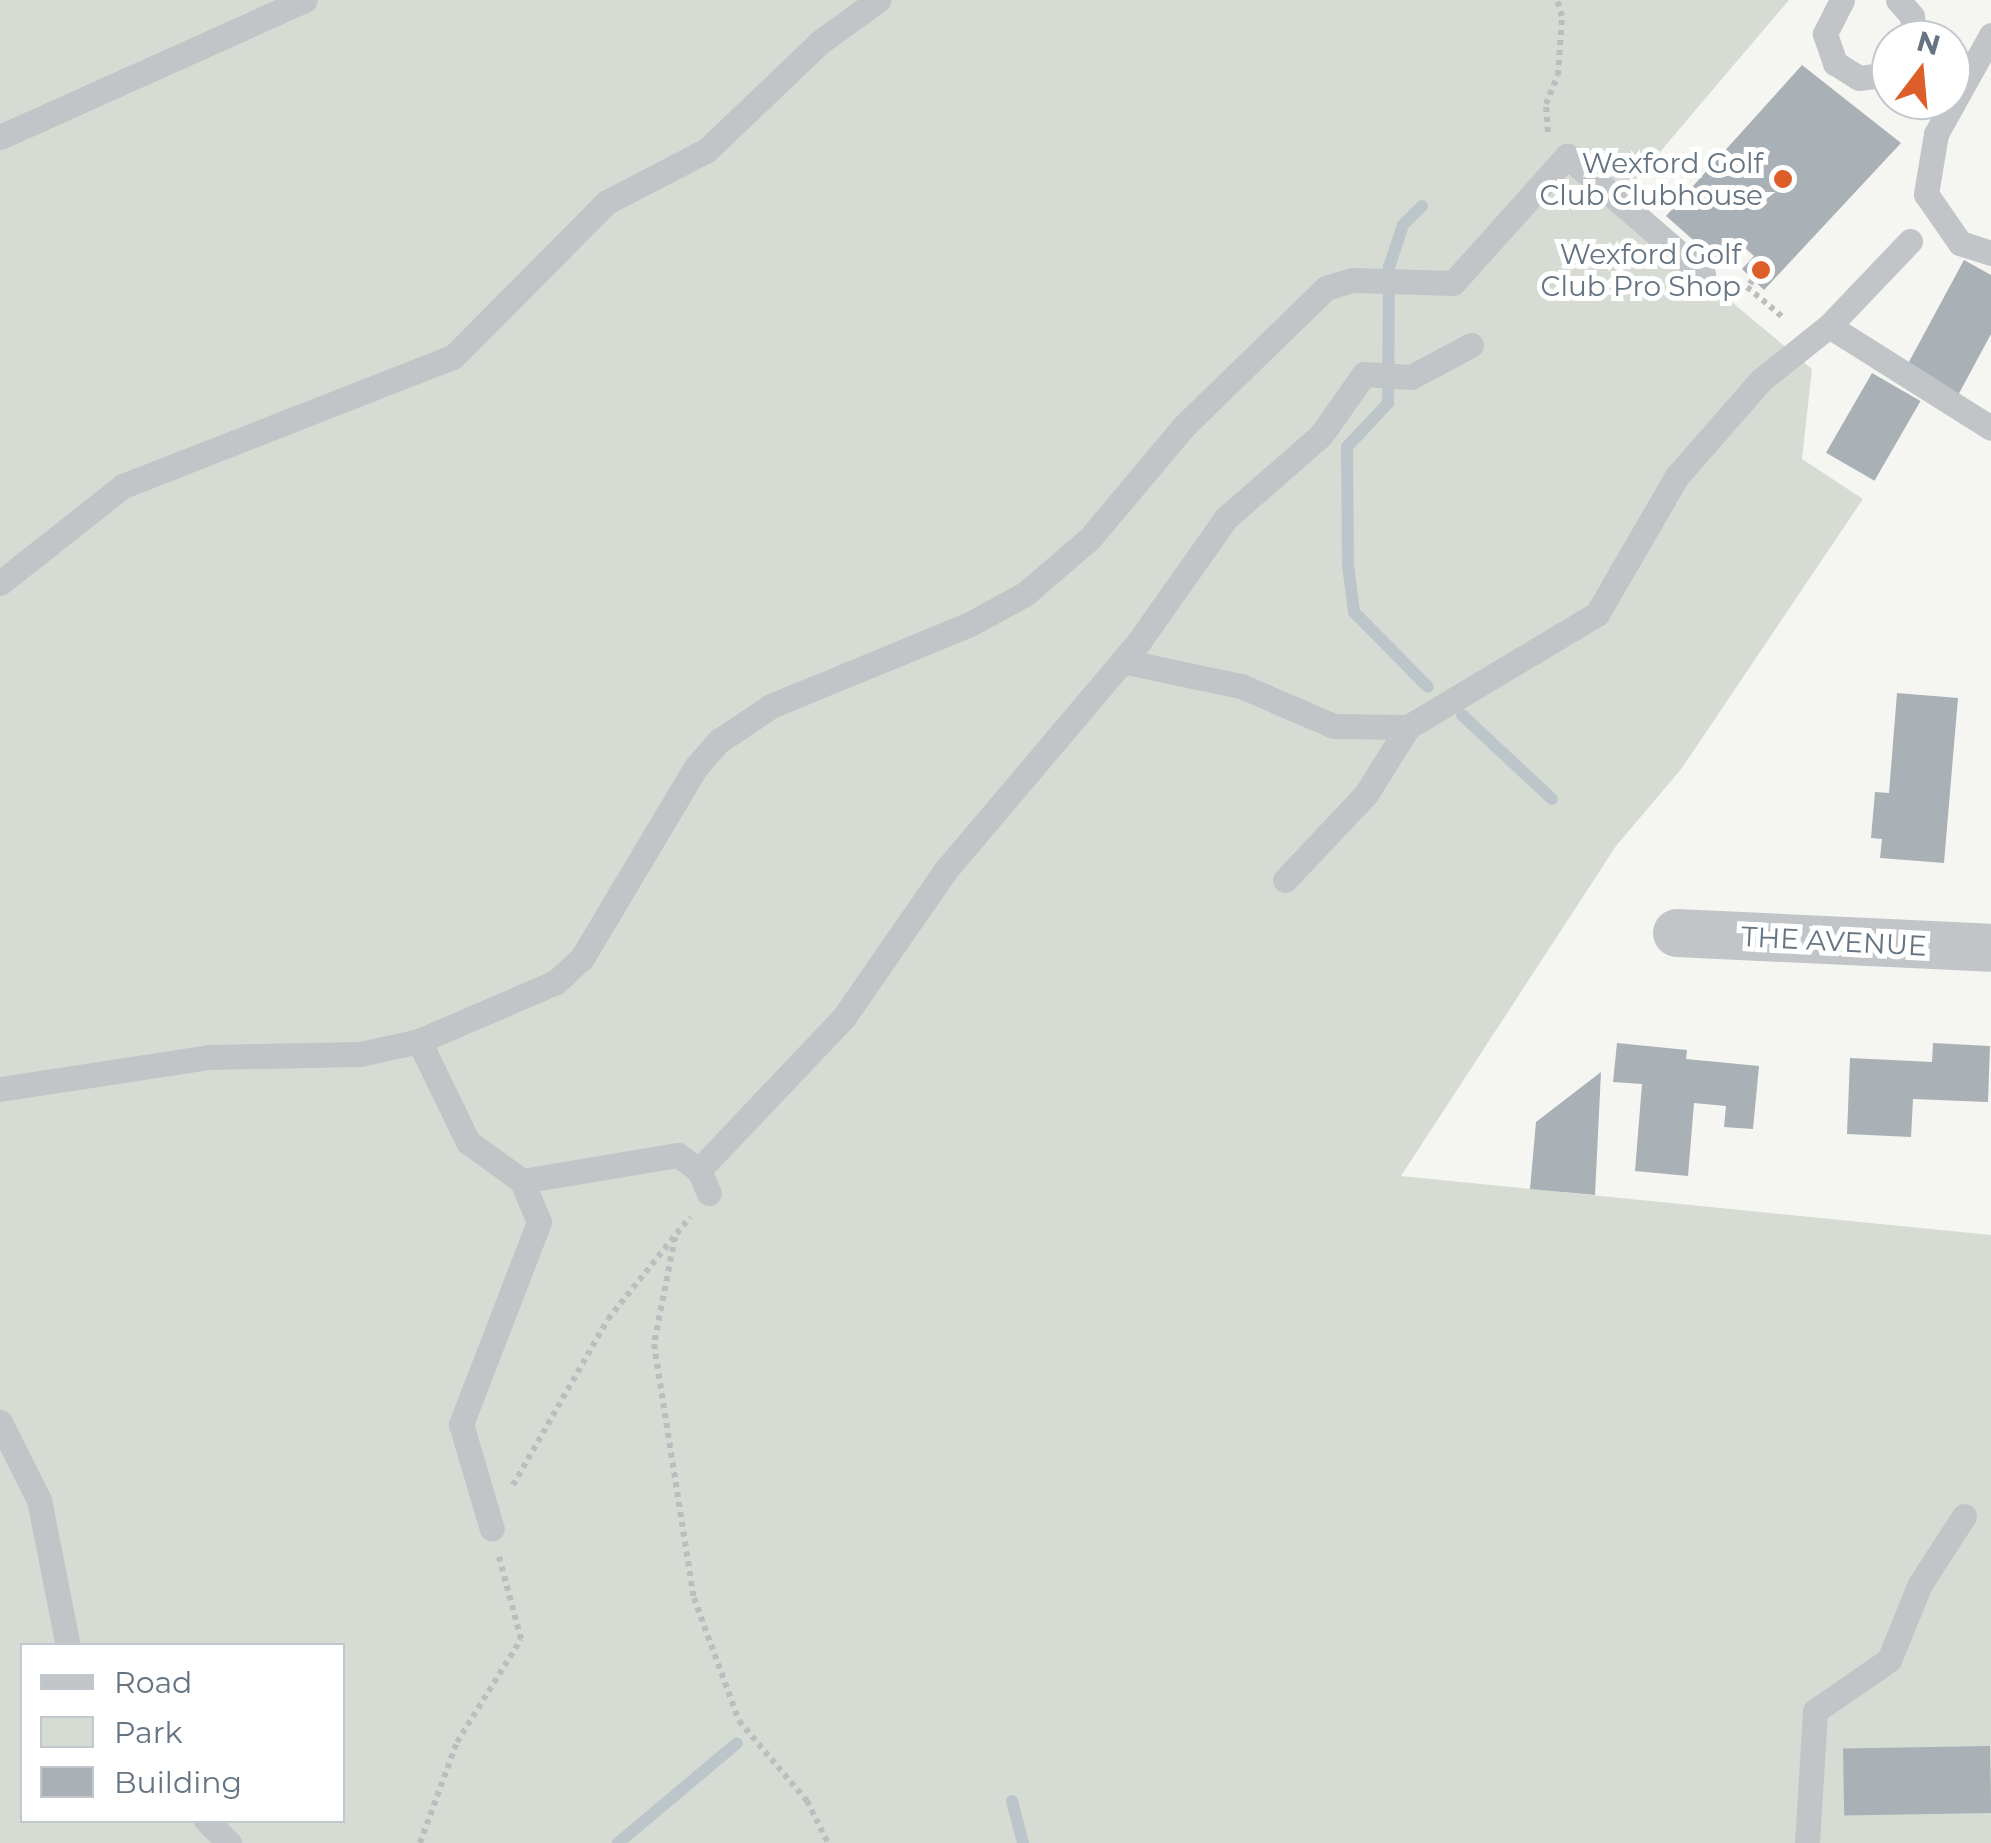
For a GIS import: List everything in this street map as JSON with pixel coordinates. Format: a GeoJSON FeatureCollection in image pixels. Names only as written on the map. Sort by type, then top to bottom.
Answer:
{"type":"FeatureCollection","features":[{"type":"Feature","properties":{"kind":"street","name":"THE AVENUE"},"geometry":{"type":"LineString","coordinates":[[1677,933],[1991,948]]}},
{"type":"Feature","properties":{"kind":"lane"},"geometry":{"type":"LineString","coordinates":[[0,137],[304,0]]}},
{"type":"Feature","properties":{"kind":"lane"},"geometry":{"type":"LineString","coordinates":[[0,583],[123,486],[452,357],[607,202],[707,150],[820,42],[878,0]]}},
{"type":"Feature","properties":{"kind":"lane"},"geometry":{"type":"LineString","coordinates":[[1842,0],[1825,34],[1835,63],[1859,78],[1871,76]]}},
{"type":"Feature","properties":{"kind":"lane"},"geometry":{"type":"LineString","coordinates":[[1991,35],[1936,134],[1926,194],[1960,243],[1991,253]]}},
{"type":"Feature","properties":{"kind":"lane"},"geometry":{"type":"LineString","coordinates":[[0,1090],[152,1062],[360,1054],[419,1041],[510,1006],[556,982],[582,958],[696,767],[719,741],[771,706],[970,624],[1025,594],[1090,538],[1183,427],[1326,288],[1390,280],[1453,283],[1567,156],[1703,274]]}},
{"type":"Feature","properties":{"kind":"lane"},"geometry":{"type":"LineString","coordinates":[[1285,880],[1366,794],[1408,726],[1598,614],[1676,476],[1761,380],[1821,334],[1910,241]]}},
{"type":"Feature","properties":{"kind":"lane"},"geometry":{"type":"LineString","coordinates":[[1821,334],[1991,428]]}},
{"type":"Feature","properties":{"kind":"lane"},"geometry":{"type":"LineString","coordinates":[[522,1181],[678,1156],[704,1181],[844,1017],[945,872],[1122,661],[1226,518],[1321,435],[1364,374],[1411,378],[1471,345]]}},
{"type":"Feature","properties":{"kind":"lane"},"geometry":{"type":"LineString","coordinates":[[1122,661],[1240,686],[1334,726],[1408,726]]}},
{"type":"Feature","properties":{"kind":"lane"},"geometry":{"type":"LineString","coordinates":[[419,1041],[468,1142],[522,1181],[539,1222],[462,1424],[492,1529]]}},
{"type":"Feature","properties":{"kind":"lane"},"geometry":{"type":"LineString","coordinates":[[0,1422],[38,1500],[67,1643]]}},
{"type":"Feature","properties":{"kind":"lane"},"geometry":{"type":"LineString","coordinates":[[1807,1843],[1816,1711],[1889,1660],[1920,1584],[1964,1516]]}},
{"type":"Feature","properties":{"kind":"lane"},"geometry":{"type":"LineString","coordinates":[[209,1823],[229,1843]]}},
{"type":"Feature","properties":{"kind":"path"},"geometry":{"type":"LineString","coordinates":[[1557,0],[1562,16],[1558,75],[1546,104],[1548,132],[1567,156]]}},
{"type":"Feature","properties":{"kind":"path"},"geometry":{"type":"LineString","coordinates":[[1753,280],[1748,288],[1821,334]]}},
{"type":"Feature","properties":{"kind":"path"},"geometry":{"type":"LineString","coordinates":[[420,1843],[458,1742],[521,1639],[492,1529],[608,1319],[675,1236],[704,1181]]}},
{"type":"Feature","properties":{"kind":"path"},"geometry":{"type":"LineString","coordinates":[[675,1236],[654,1344],[694,1598],[739,1721],[806,1801],[828,1843]]}},
{"type":"Feature","properties":{"kind":"green space"},"geometry":{"type":"Polygon","coordinates":[[[0,0],[1789,0],[1615,205],[1812,369],[1802,459],[1863,499],[1682,768],[1616,846],[1401,1176],[1991,1235],[1991,1843],[0,1843],[0,0]]]}},
{"type":"Feature","properties":{"kind":"building","name":"Wexford Golf Club Clubhouse"},"geometry":{"type":"Polygon","coordinates":[[[1802,65],[1901,143],[1764,290],[1742,269],[1754,256],[1745,248],[1726,269],[1666,216],[1802,65]]]}},
{"type":"Feature","properties":{"kind":"building"},"geometry":{"type":"Polygon","coordinates":[[[1964,260],[1991,275],[1991,334],[1956,399],[1904,371],[1964,260]]]}},
{"type":"Feature","properties":{"kind":"building"},"geometry":{"type":"Polygon","coordinates":[[[1872,373],[1920,401],[1874,481],[1826,453],[1872,373]]]}},
{"type":"Feature","properties":{"kind":"building"},"geometry":{"type":"Polygon","coordinates":[[[1897,693],[1958,698],[1944,863],[1880,858],[1882,839],[1871,838],[1875,792],[1889,793],[1897,693]]]}},
{"type":"Feature","properties":{"kind":"building"},"geometry":{"type":"Polygon","coordinates":[[[1617,1043],[1687,1050],[1686,1059],[1759,1066],[1753,1129],[1724,1127],[1726,1106],[1694,1103],[1688,1176],[1635,1171],[1642,1084],[1613,1082],[1617,1043]]]}},
{"type":"Feature","properties":{"kind":"building"},"geometry":{"type":"Polygon","coordinates":[[[1933,1043],[1990,1046],[1988,1102],[1913,1099],[1911,1137],[1847,1134],[1850,1058],[1932,1062],[1933,1043]]]}},
{"type":"Feature","properties":{"kind":"building"},"geometry":{"type":"Polygon","coordinates":[[[1601,1072],[1595,1195],[1530,1189],[1536,1122],[1601,1072]]]}},
{"type":"Feature","properties":{"kind":"building"},"geometry":{"type":"Polygon","coordinates":[[[1990,1746],[1991,1813],[1844,1816],[1843,1749],[1990,1746]]]}},
{"type":"Feature","properties":{"kind":"waterway"},"geometry":{"type":"LineString","coordinates":[[1422,206],[1403,225],[1389,267],[1388,403],[1347,447],[1348,565],[1354,612],[1428,687]]}},
{"type":"Feature","properties":{"kind":"waterway"},"geometry":{"type":"LineString","coordinates":[[1462,715],[1552,799]]}},
{"type":"Feature","properties":{"kind":"waterway"},"geometry":{"type":"LineString","coordinates":[[618,1843],[737,1743]]}},
{"type":"Feature","properties":{"kind":"waterway"},"geometry":{"type":"LineString","coordinates":[[1012,1801],[1023,1843]]}},
{"type":"Feature","properties":{"kind":"place","name":"Wexford Golf Club Clubhouse"},"geometry":{"type":"Point","coordinates":[1783,179]}},
{"type":"Feature","properties":{"kind":"place","name":"Wexford Golf Club Pro Shop"},"geometry":{"type":"Point","coordinates":[1761,270]}}]}
